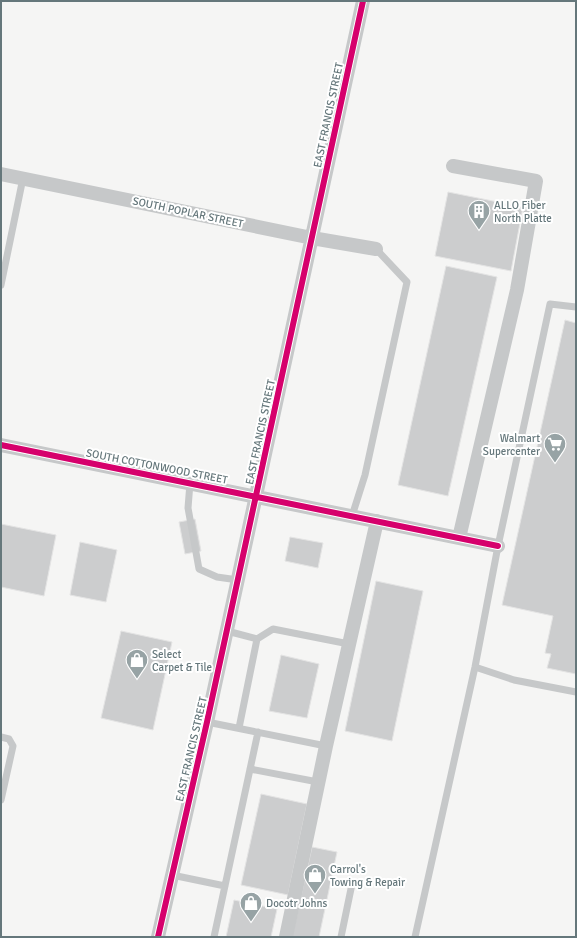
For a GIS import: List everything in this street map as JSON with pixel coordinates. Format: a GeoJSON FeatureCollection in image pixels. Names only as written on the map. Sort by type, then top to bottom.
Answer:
{"type":"FeatureCollection","features":[{"type":"Feature","properties":{"kind":"street","name":"EAST FRANCIS STREET"},"geometry":{"type":"LineString","coordinates":[[158,937],[227,631],[362,1]]}},
{"type":"Feature","properties":{"kind":"street"},"geometry":{"type":"LineString","coordinates":[[453,166],[536,181],[517,290],[459,538]]}},
{"type":"Feature","properties":{"kind":"street","name":"SOUTH POPLAR STREET"},"geometry":{"type":"LineString","coordinates":[[1,174],[312,238],[376,249]]}},
{"type":"Feature","properties":{"kind":"street","name":"SOUTH COTTONWOOD STREET"},"geometry":{"type":"LineString","coordinates":[[1,445],[498,546]]}},
{"type":"Feature","properties":{"kind":"street"},"geometry":{"type":"LineString","coordinates":[[286,937],[318,782],[377,521]]}},
{"type":"Feature","properties":{"kind":"lane"},"geometry":{"type":"LineString","coordinates":[[1,285],[22,178]]}},
{"type":"Feature","properties":{"kind":"lane"},"geometry":{"type":"LineString","coordinates":[[352,516],[365,474],[407,282],[376,249]]}},
{"type":"Feature","properties":{"kind":"lane"},"geometry":{"type":"LineString","coordinates":[[415,937],[475,667],[498,546],[550,304],[576,307]]}},
{"type":"Feature","properties":{"kind":"lane"},"geometry":{"type":"LineString","coordinates":[[190,483],[188,508],[200,569],[217,577],[238,580]]}},
{"type":"Feature","properties":{"kind":"lane"},"geometry":{"type":"LineString","coordinates":[[239,728],[257,639],[273,629],[349,644]]}},
{"type":"Feature","properties":{"kind":"lane"},"geometry":{"type":"LineString","coordinates":[[227,631],[257,639]]}},
{"type":"Feature","properties":{"kind":"lane"},"geometry":{"type":"LineString","coordinates":[[475,667],[514,680],[576,692]]}},
{"type":"Feature","properties":{"kind":"lane"},"geometry":{"type":"LineString","coordinates":[[207,722],[326,746]]}},
{"type":"Feature","properties":{"kind":"lane"},"geometry":{"type":"LineString","coordinates":[[214,937],[258,732]]}},
{"type":"Feature","properties":{"kind":"lane"},"geometry":{"type":"LineString","coordinates":[[1,737],[9,738],[13,746],[1,800]]}},
{"type":"Feature","properties":{"kind":"lane"},"geometry":{"type":"LineString","coordinates":[[250,769],[318,782]]}},
{"type":"Feature","properties":{"kind":"lane"},"geometry":{"type":"LineString","coordinates":[[172,875],[225,886]]}},
{"type":"Feature","properties":{"kind":"lane"},"geometry":{"type":"LineString","coordinates":[[341,937],[352,884]]}},
{"type":"Feature","properties":{"kind":"building","name":"ALLO Fiber North Platte"},"geometry":{"type":"Polygon","coordinates":[[[448,192],[523,207],[511,271],[435,256],[448,192]]]}},
{"type":"Feature","properties":{"kind":"building"},"geometry":{"type":"Polygon","coordinates":[[[446,266],[497,277],[448,496],[398,485],[446,266]]]}},
{"type":"Feature","properties":{"kind":"building","name":"Walmart Supercenter"},"geometry":{"type":"Polygon","coordinates":[[[565,320],[576,323],[576,674],[547,668],[551,654],[545,653],[553,616],[502,605],[565,320]]]}},
{"type":"Feature","properties":{"kind":"building"},"geometry":{"type":"Polygon","coordinates":[[[195,519],[201,551],[185,554],[179,522],[195,519]]]}},
{"type":"Feature","properties":{"kind":"building"},"geometry":{"type":"Polygon","coordinates":[[[1,524],[56,535],[44,596],[1,587],[1,524]]]}},
{"type":"Feature","properties":{"kind":"building"},"geometry":{"type":"Polygon","coordinates":[[[290,537],[323,543],[318,568],[285,561],[290,537]]]}},
{"type":"Feature","properties":{"kind":"building"},"geometry":{"type":"Polygon","coordinates":[[[80,542],[117,550],[106,602],[70,595],[80,542]]]}},
{"type":"Feature","properties":{"kind":"building"},"geometry":{"type":"Polygon","coordinates":[[[376,581],[423,591],[392,741],[345,731],[376,581]]]}},
{"type":"Feature","properties":{"kind":"building","name":"Select Carpet & Tile"},"geometry":{"type":"Polygon","coordinates":[[[121,631],[172,642],[153,730],[101,718],[121,631]]]}},
{"type":"Feature","properties":{"kind":"building"},"geometry":{"type":"Polygon","coordinates":[[[281,655],[319,664],[307,718],[269,711],[281,655]]]}},
{"type":"Feature","properties":{"kind":"building"},"geometry":{"type":"Polygon","coordinates":[[[261,794],[307,804],[288,895],[241,885],[261,794]]]}},
{"type":"Feature","properties":{"kind":"building","name":"Carrol's Towing & Repair"},"geometry":{"type":"Polygon","coordinates":[[[312,847],[337,852],[319,937],[292,937],[312,847]]]}},
{"type":"Feature","properties":{"kind":"building","name":"Docotr Johns"},"geometry":{"type":"Polygon","coordinates":[[[234,900],[277,909],[271,937],[226,937],[234,900]]]}},
{"type":"Feature","properties":{"kind":"cycle path"},"geometry":{"type":"LineString","coordinates":[[158,937],[207,722],[363,1]]}},
{"type":"Feature","properties":{"kind":"cycle path"},"geometry":{"type":"LineString","coordinates":[[1,445],[498,546]]}},
{"type":"Feature","properties":{"kind":"place","name":"ALLO Fiber North Platte"},"geometry":{"type":"Point","coordinates":[479,230]}},
{"type":"Feature","properties":{"kind":"place","name":"Walmart Supercenter"},"geometry":{"type":"Point","coordinates":[555,464]}},
{"type":"Feature","properties":{"kind":"place","name":"Select Carpet & Tile"},"geometry":{"type":"Point","coordinates":[137,680]}},
{"type":"Feature","properties":{"kind":"place","name":"Carrol's Towing & Repair"},"geometry":{"type":"Point","coordinates":[315,894]}},
{"type":"Feature","properties":{"kind":"place","name":"Docotr Johns"},"geometry":{"type":"Point","coordinates":[251,922]}}]}
